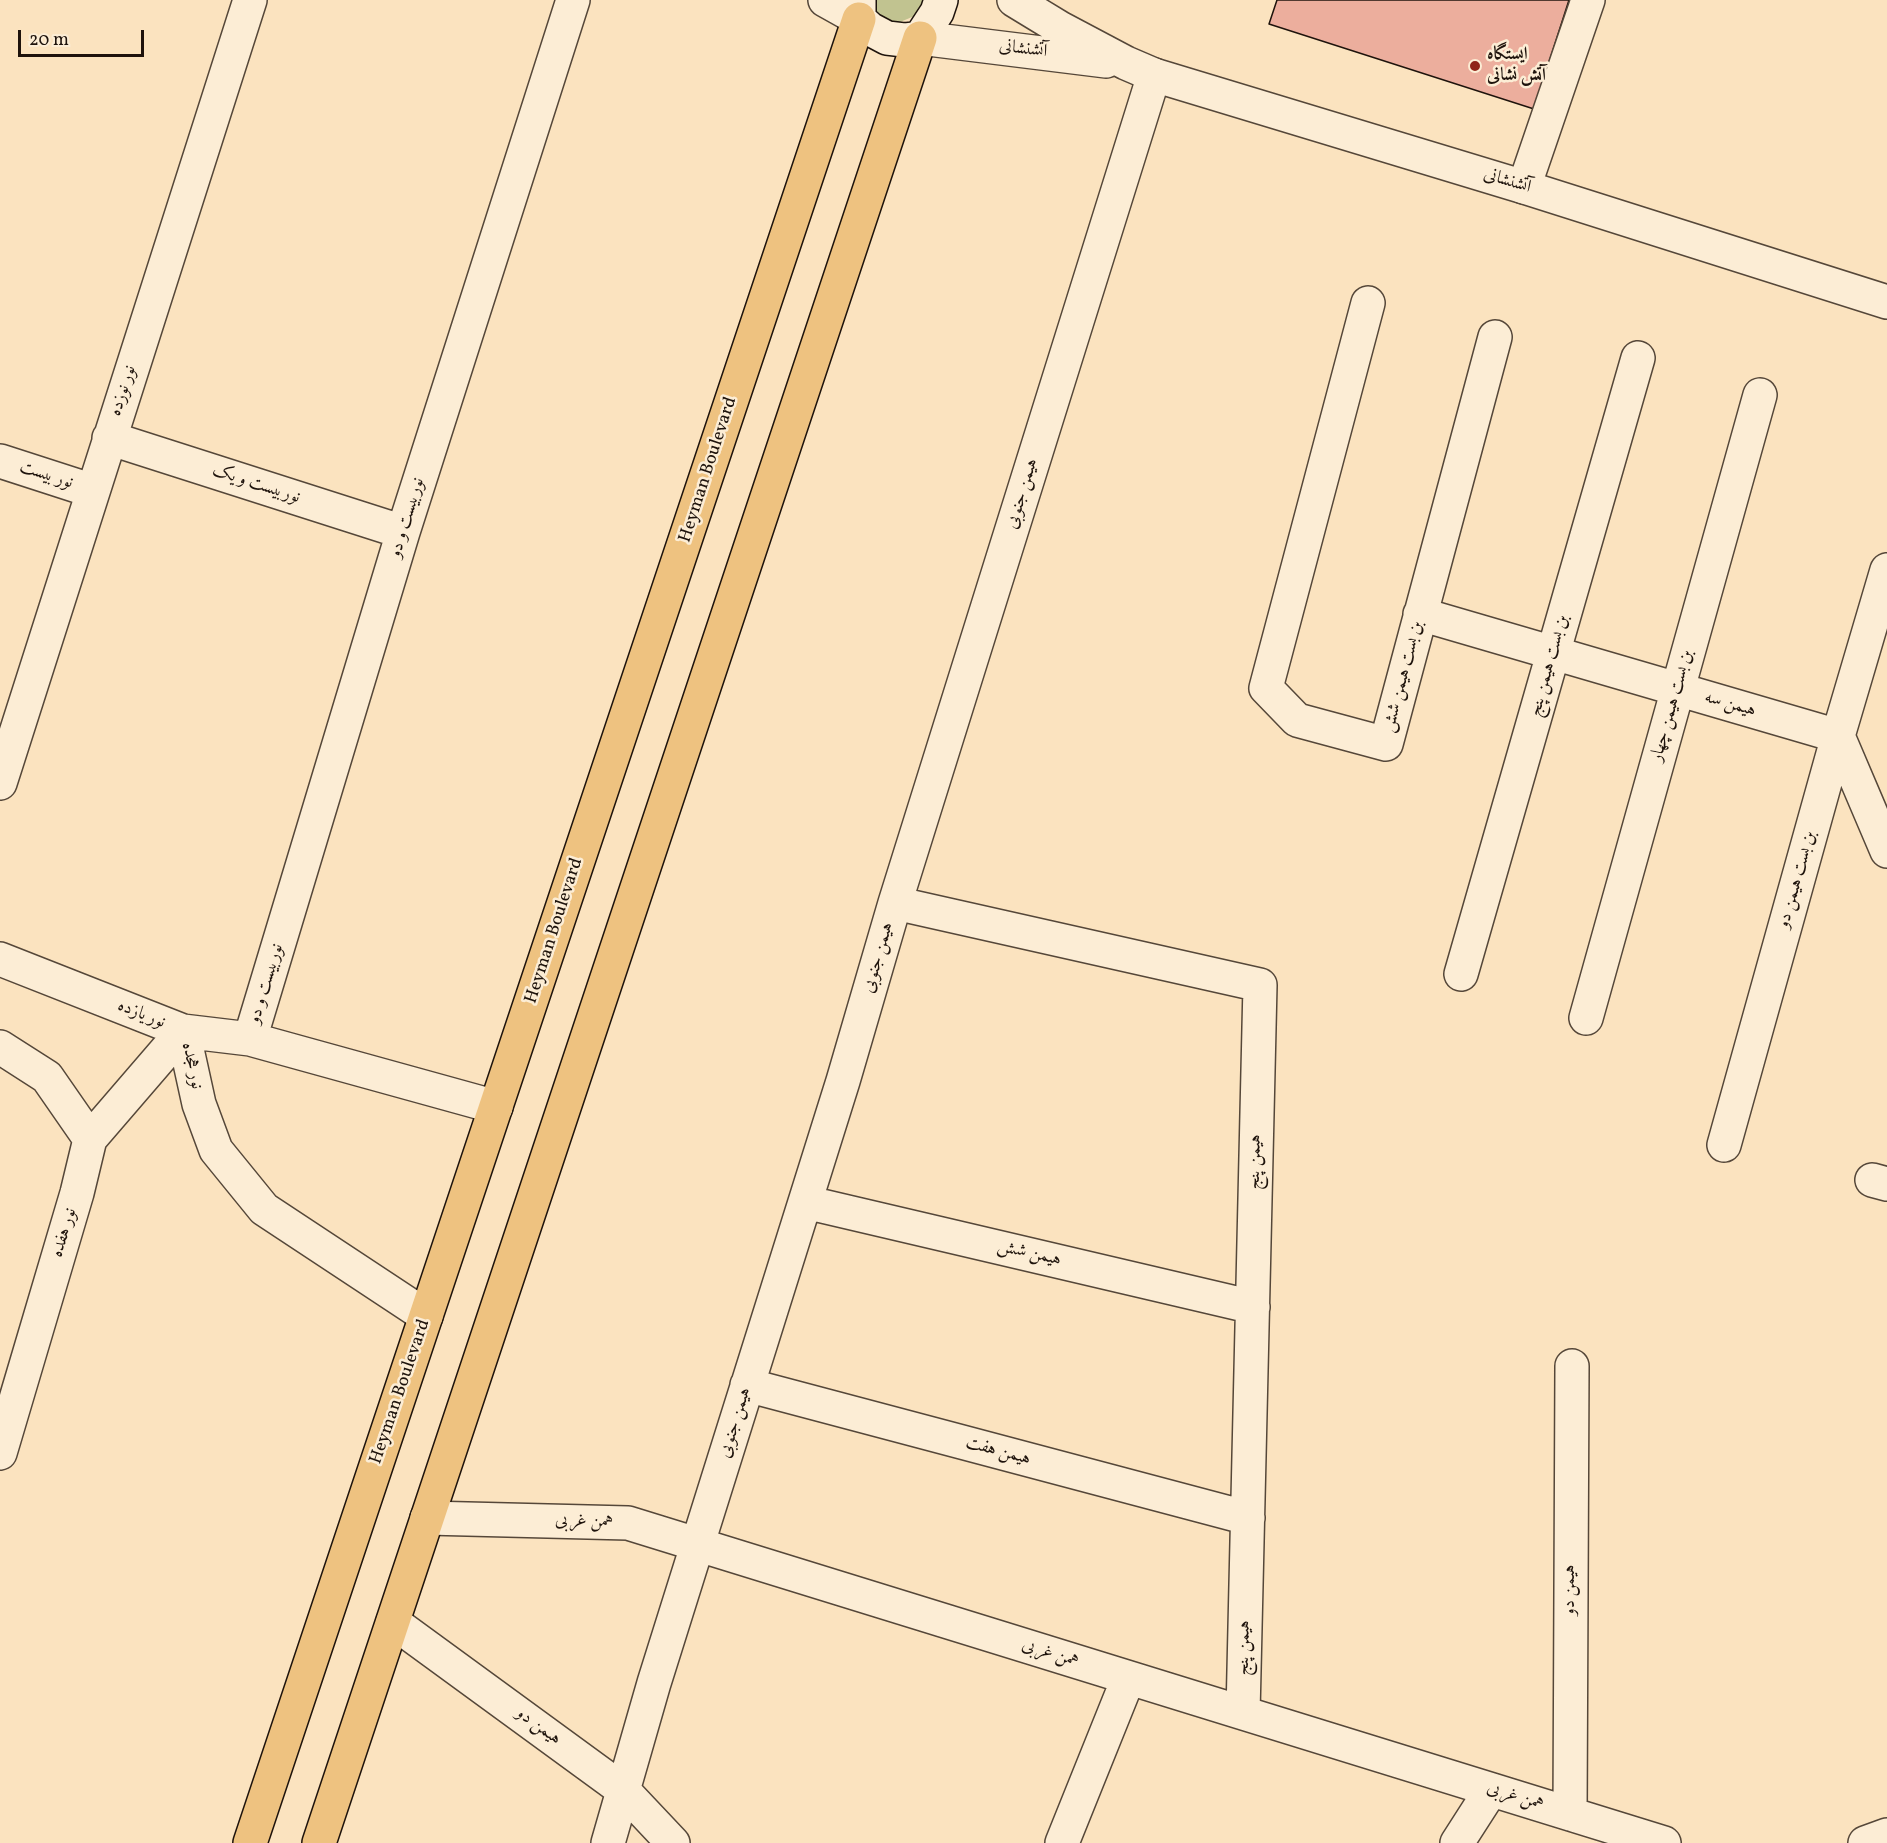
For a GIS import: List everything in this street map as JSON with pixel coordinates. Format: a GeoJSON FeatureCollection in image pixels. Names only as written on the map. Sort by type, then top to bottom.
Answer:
{"type":"FeatureCollection","features":[{"type":"Feature","properties":{"kind":"main road","name":"Heyman Boulevard"},"geometry":{"type":"LineString","coordinates":[[250,1843],[859,10]]}},
{"type":"Feature","properties":{"kind":"main road"},"geometry":{"type":"LineString","coordinates":[[319,1843],[920,38]]}},
{"type":"Feature","properties":{"kind":"street","name":"نور نوزده"},"geometry":{"type":"LineString","coordinates":[[0,783],[250,0]]}},
{"type":"Feature","properties":{"kind":"street","name":"نوربیست و دو"},"geometry":{"type":"LineString","coordinates":[[250,1039],[403,532],[573,0]]}},
{"type":"Feature","properties":{"kind":"street","name":"آتشنشانی"},"geometry":{"type":"LineString","coordinates":[[825,0],[859,10],[870,29],[887,38],[904,40],[920,38],[1140,69],[1887,302]]}},
{"type":"Feature","properties":{"kind":"street"},"geometry":{"type":"LineString","coordinates":[[920,38],[937,12],[941,0]]}},
{"type":"Feature","properties":{"kind":"street","name":"آتشنشانی"},"geometry":{"type":"LineString","coordinates":[[1014,0],[1060,28],[1140,69]]}},
{"type":"Feature","properties":{"kind":"street"},"geometry":{"type":"LineString","coordinates":[[1524,187],[1588,0]]}},
{"type":"Feature","properties":{"kind":"street","name":"هیمن جنوبی"},"geometry":{"type":"LineString","coordinates":[[608,1843],[654,1683],[896,903],[1140,69]]}},
{"type":"Feature","properties":{"kind":"street","name":"بن بست هیمن شش"},"geometry":{"type":"LineString","coordinates":[[1368,303],[1266,688],[1298,720],[1386,744],[1495,337]]}},
{"type":"Feature","properties":{"kind":"street","name":"بن بست هیمن پنج"},"geometry":{"type":"LineString","coordinates":[[1461,974],[1638,358]]}},
{"type":"Feature","properties":{"kind":"street","name":"بن بست هیمن چهار"},"geometry":{"type":"LineString","coordinates":[[1586,1018],[1760,394]]}},
{"type":"Feature","properties":{"kind":"street","name":"نوربیست و یک"},"geometry":{"type":"LineString","coordinates":[[109,438],[403,532]]}},
{"type":"Feature","properties":{"kind":"street","name":"نور بیست"},"geometry":{"type":"LineString","coordinates":[[0,461],[93,491]]}},
{"type":"Feature","properties":{"kind":"street"},"geometry":{"type":"LineString","coordinates":[[1887,570],[1838,736],[1887,851]]}},
{"type":"Feature","properties":{"kind":"street","name":"هیمن سه"},"geometry":{"type":"LineString","coordinates":[[1420,614],[1838,736]]}},
{"type":"Feature","properties":{"kind":"street","name":"بن بست هیمن دو"},"geometry":{"type":"LineString","coordinates":[[1724,1145],[1838,736]]}},
{"type":"Feature","properties":{"kind":"street","name":"هیمن پنج"},"geometry":{"type":"LineString","coordinates":[[896,903],[1260,985],[1243,1713]]}},
{"type":"Feature","properties":{"kind":"street","name":"نور یازده"},"geometry":{"type":"LineString","coordinates":[[0,959],[183,1031],[90,1139]]}},
{"type":"Feature","properties":{"kind":"street","name":"نور هجده"},"geometry":{"type":"LineString","coordinates":[[426,1316],[264,1209],[216,1150],[199,1104],[183,1031],[250,1039],[496,1107]]}},
{"type":"Feature","properties":{"kind":"street"},"geometry":{"type":"LineString","coordinates":[[0,1047],[47,1077],[90,1139]]}},
{"type":"Feature","properties":{"kind":"street","name":"نور هفده"},"geometry":{"type":"LineString","coordinates":[[0,1453],[77,1193],[90,1139]]}},
{"type":"Feature","properties":{"kind":"street","name":"هیمن شش"},"geometry":{"type":"LineString","coordinates":[[805,1202],[1252,1307]]}},
{"type":"Feature","properties":{"kind":"street","name":"هیمن دو"},"geometry":{"type":"LineString","coordinates":[[1570,1814],[1572,1365]]}},
{"type":"Feature","properties":{"kind":"street","name":"هیمن هفت"},"geometry":{"type":"LineString","coordinates":[[747,1385],[1248,1518]]}},
{"type":"Feature","properties":{"kind":"street","name":"همن غربی"},"geometry":{"type":"LineString","coordinates":[[427,1518],[628,1523],[1664,1843]]}},
{"type":"Feature","properties":{"kind":"street","name":"هیمن دو"},"geometry":{"type":"LineString","coordinates":[[393,1622],[624,1790],[674,1843]]}},
{"type":"Feature","properties":{"kind":"street"},"geometry":{"type":"LineString","coordinates":[[1062,1843],[1128,1678]]}},
{"type":"Feature","properties":{"kind":"street"},"geometry":{"type":"LineString","coordinates":[[1457,1843],[1491,1790]]}},
{"type":"Feature","properties":{"kind":"street"},"geometry":{"type":"LineString","coordinates":[[1865,1843],[1887,1835]]}},
{"type":"Feature","properties":{"kind":"green space"},"geometry":{"type":"Polygon","coordinates":[[[871,0],[924,0],[917,15],[900,22],[886,23],[874,11],[871,0]]]}},
{"type":"Feature","properties":{"kind":"building","name":"ایستگاه آتش نشانی"},"geometry":{"type":"Polygon","coordinates":[[[1277,0],[1569,0],[1534,109],[1269,24],[1277,0]]]}},
{"type":"Feature","properties":{"kind":"place","name":"ایستگاه آتش نشانی"},"geometry":{"type":"Point","coordinates":[1475,66]}}]}
